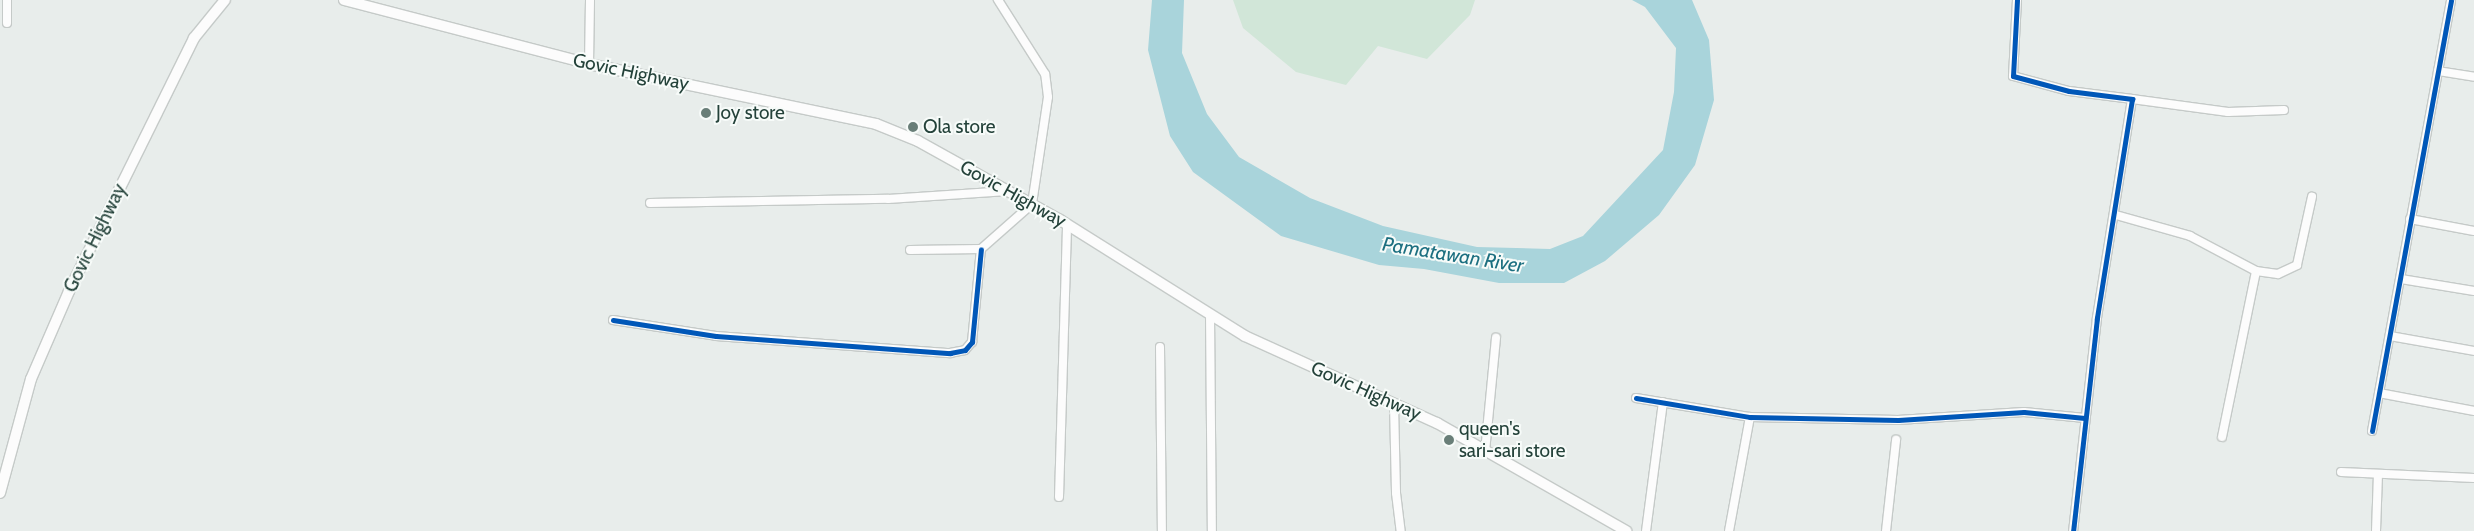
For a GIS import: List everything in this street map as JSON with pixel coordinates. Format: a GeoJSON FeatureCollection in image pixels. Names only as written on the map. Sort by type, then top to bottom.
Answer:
{"type":"FeatureCollection","features":[{"type":"Feature","properties":{"kind":"main road","name":"Govic Highway"},"geometry":{"type":"LineString","coordinates":[[0,493],[31,379],[69,291],[194,38],[226,0]]}},
{"type":"Feature","properties":{"kind":"main road","name":"Govic Highway"},"geometry":{"type":"LineString","coordinates":[[344,0],[588,64],[876,124],[918,141],[1067,224],[1245,336],[1394,404],[1485,452],[1623,530]]}},
{"type":"Feature","properties":{"kind":"street"},"geometry":{"type":"LineString","coordinates":[[7,0],[7,23]]}},
{"type":"Feature","properties":{"kind":"street"},"geometry":{"type":"LineString","coordinates":[[588,64],[590,0]]}},
{"type":"Feature","properties":{"kind":"street"},"geometry":{"type":"LineString","coordinates":[[910,250],[982,249],[1032,204],[1048,97],[1044,74],[998,0]]}},
{"type":"Feature","properties":{"kind":"street"},"geometry":{"type":"LineString","coordinates":[[2017,0],[2013,76],[2069,91],[2228,112],[2284,110]]}},
{"type":"Feature","properties":{"kind":"street"},"geometry":{"type":"LineString","coordinates":[[2372,431],[2451,0]]}},
{"type":"Feature","properties":{"kind":"street"},"geometry":{"type":"LineString","coordinates":[[2438,71],[2474,77]]}},
{"type":"Feature","properties":{"kind":"street"},"geometry":{"type":"LineString","coordinates":[[2073,531],[2097,318],[2116,215],[2132,99]]}},
{"type":"Feature","properties":{"kind":"street"},"geometry":{"type":"LineString","coordinates":[[650,203],[888,199],[1010,191]]}},
{"type":"Feature","properties":{"kind":"street"},"geometry":{"type":"LineString","coordinates":[[2116,215],[2190,236],[2256,271],[2278,274],[2297,265],[2312,197]]}},
{"type":"Feature","properties":{"kind":"street"},"geometry":{"type":"LineString","coordinates":[[2410,219],[2474,231]]}},
{"type":"Feature","properties":{"kind":"street"},"geometry":{"type":"LineString","coordinates":[[1059,497],[1067,224]]}},
{"type":"Feature","properties":{"kind":"street"},"geometry":{"type":"LineString","coordinates":[[613,320],[716,336],[950,353],[965,350],[972,342],[982,249]]}},
{"type":"Feature","properties":{"kind":"street"},"geometry":{"type":"LineString","coordinates":[[2222,436],[2256,271]]}},
{"type":"Feature","properties":{"kind":"street"},"geometry":{"type":"LineString","coordinates":[[2401,278],[2474,291]]}},
{"type":"Feature","properties":{"kind":"street"},"geometry":{"type":"LineString","coordinates":[[1210,314],[1212,531]]}},
{"type":"Feature","properties":{"kind":"street"},"geometry":{"type":"LineString","coordinates":[[2390,336],[2474,352]]}},
{"type":"Feature","properties":{"kind":"street"},"geometry":{"type":"LineString","coordinates":[[1485,452],[1496,338]]}},
{"type":"Feature","properties":{"kind":"street"},"geometry":{"type":"LineString","coordinates":[[1160,347],[1162,531]]}},
{"type":"Feature","properties":{"kind":"street"},"geometry":{"type":"LineString","coordinates":[[2380,393],[2474,411]]}},
{"type":"Feature","properties":{"kind":"street"},"geometry":{"type":"LineString","coordinates":[[1636,398],[1750,417],[1898,420],[2024,412],[2085,418]]}},
{"type":"Feature","properties":{"kind":"street"},"geometry":{"type":"LineString","coordinates":[[1646,531],[1663,402]]}},
{"type":"Feature","properties":{"kind":"street"},"geometry":{"type":"LineString","coordinates":[[1394,404],[1396,493],[1401,531]]}},
{"type":"Feature","properties":{"kind":"street"},"geometry":{"type":"LineString","coordinates":[[1729,531],[1750,417]]}},
{"type":"Feature","properties":{"kind":"street"},"geometry":{"type":"LineString","coordinates":[[1886,531],[1891,462],[1896,440]]}},
{"type":"Feature","properties":{"kind":"street"},"geometry":{"type":"LineString","coordinates":[[2341,472],[2474,478]]}},
{"type":"Feature","properties":{"kind":"street"},"geometry":{"type":"LineString","coordinates":[[2376,531],[2378,475]]}},
{"type":"Feature","properties":{"kind":"green space"},"geometry":{"type":"Polygon","coordinates":[[[1233,0],[1475,0],[1470,15],[1427,59],[1378,46],[1346,85],[1296,72],[1243,28],[1233,0]]]}},
{"type":"Feature","properties":{"kind":"water","name":"Pamatawan River"},"geometry":{"type":"Polygon","coordinates":[[[1152,0],[1184,0],[1182,53],[1207,114],[1239,157],[1310,198],[1383,226],[1477,247],[1550,249],[1583,236],[1663,150],[1674,92],[1676,48],[1645,7],[1632,0],[1692,0],[1709,40],[1714,100],[1695,165],[1659,215],[1605,261],[1564,283],[1499,283],[1424,269],[1379,265],[1281,236],[1193,172],[1170,136],[1148,50],[1152,0]]]}},
{"type":"Feature","properties":{"kind":"cycle path"},"geometry":{"type":"LineString","coordinates":[[2017,0],[2013,76],[2069,91],[2132,99],[2097,318],[2073,531]]}},
{"type":"Feature","properties":{"kind":"cycle path"},"geometry":{"type":"LineString","coordinates":[[2372,431],[2451,0]]}},
{"type":"Feature","properties":{"kind":"cycle path"},"geometry":{"type":"LineString","coordinates":[[613,320],[716,336],[950,353],[965,350],[972,342],[981,249]]}},
{"type":"Feature","properties":{"kind":"cycle path"},"geometry":{"type":"LineString","coordinates":[[1636,398],[1750,417],[1898,420],[2024,412],[2085,418]]}},
{"type":"Feature","properties":{"kind":"place","name":"Joy store"},"geometry":{"type":"Point","coordinates":[706,113]}},
{"type":"Feature","properties":{"kind":"place","name":"Ola store"},"geometry":{"type":"Point","coordinates":[913,127]}},
{"type":"Feature","properties":{"kind":"place","name":"queen's sari-sari store"},"geometry":{"type":"Point","coordinates":[1449,440]}}]}
